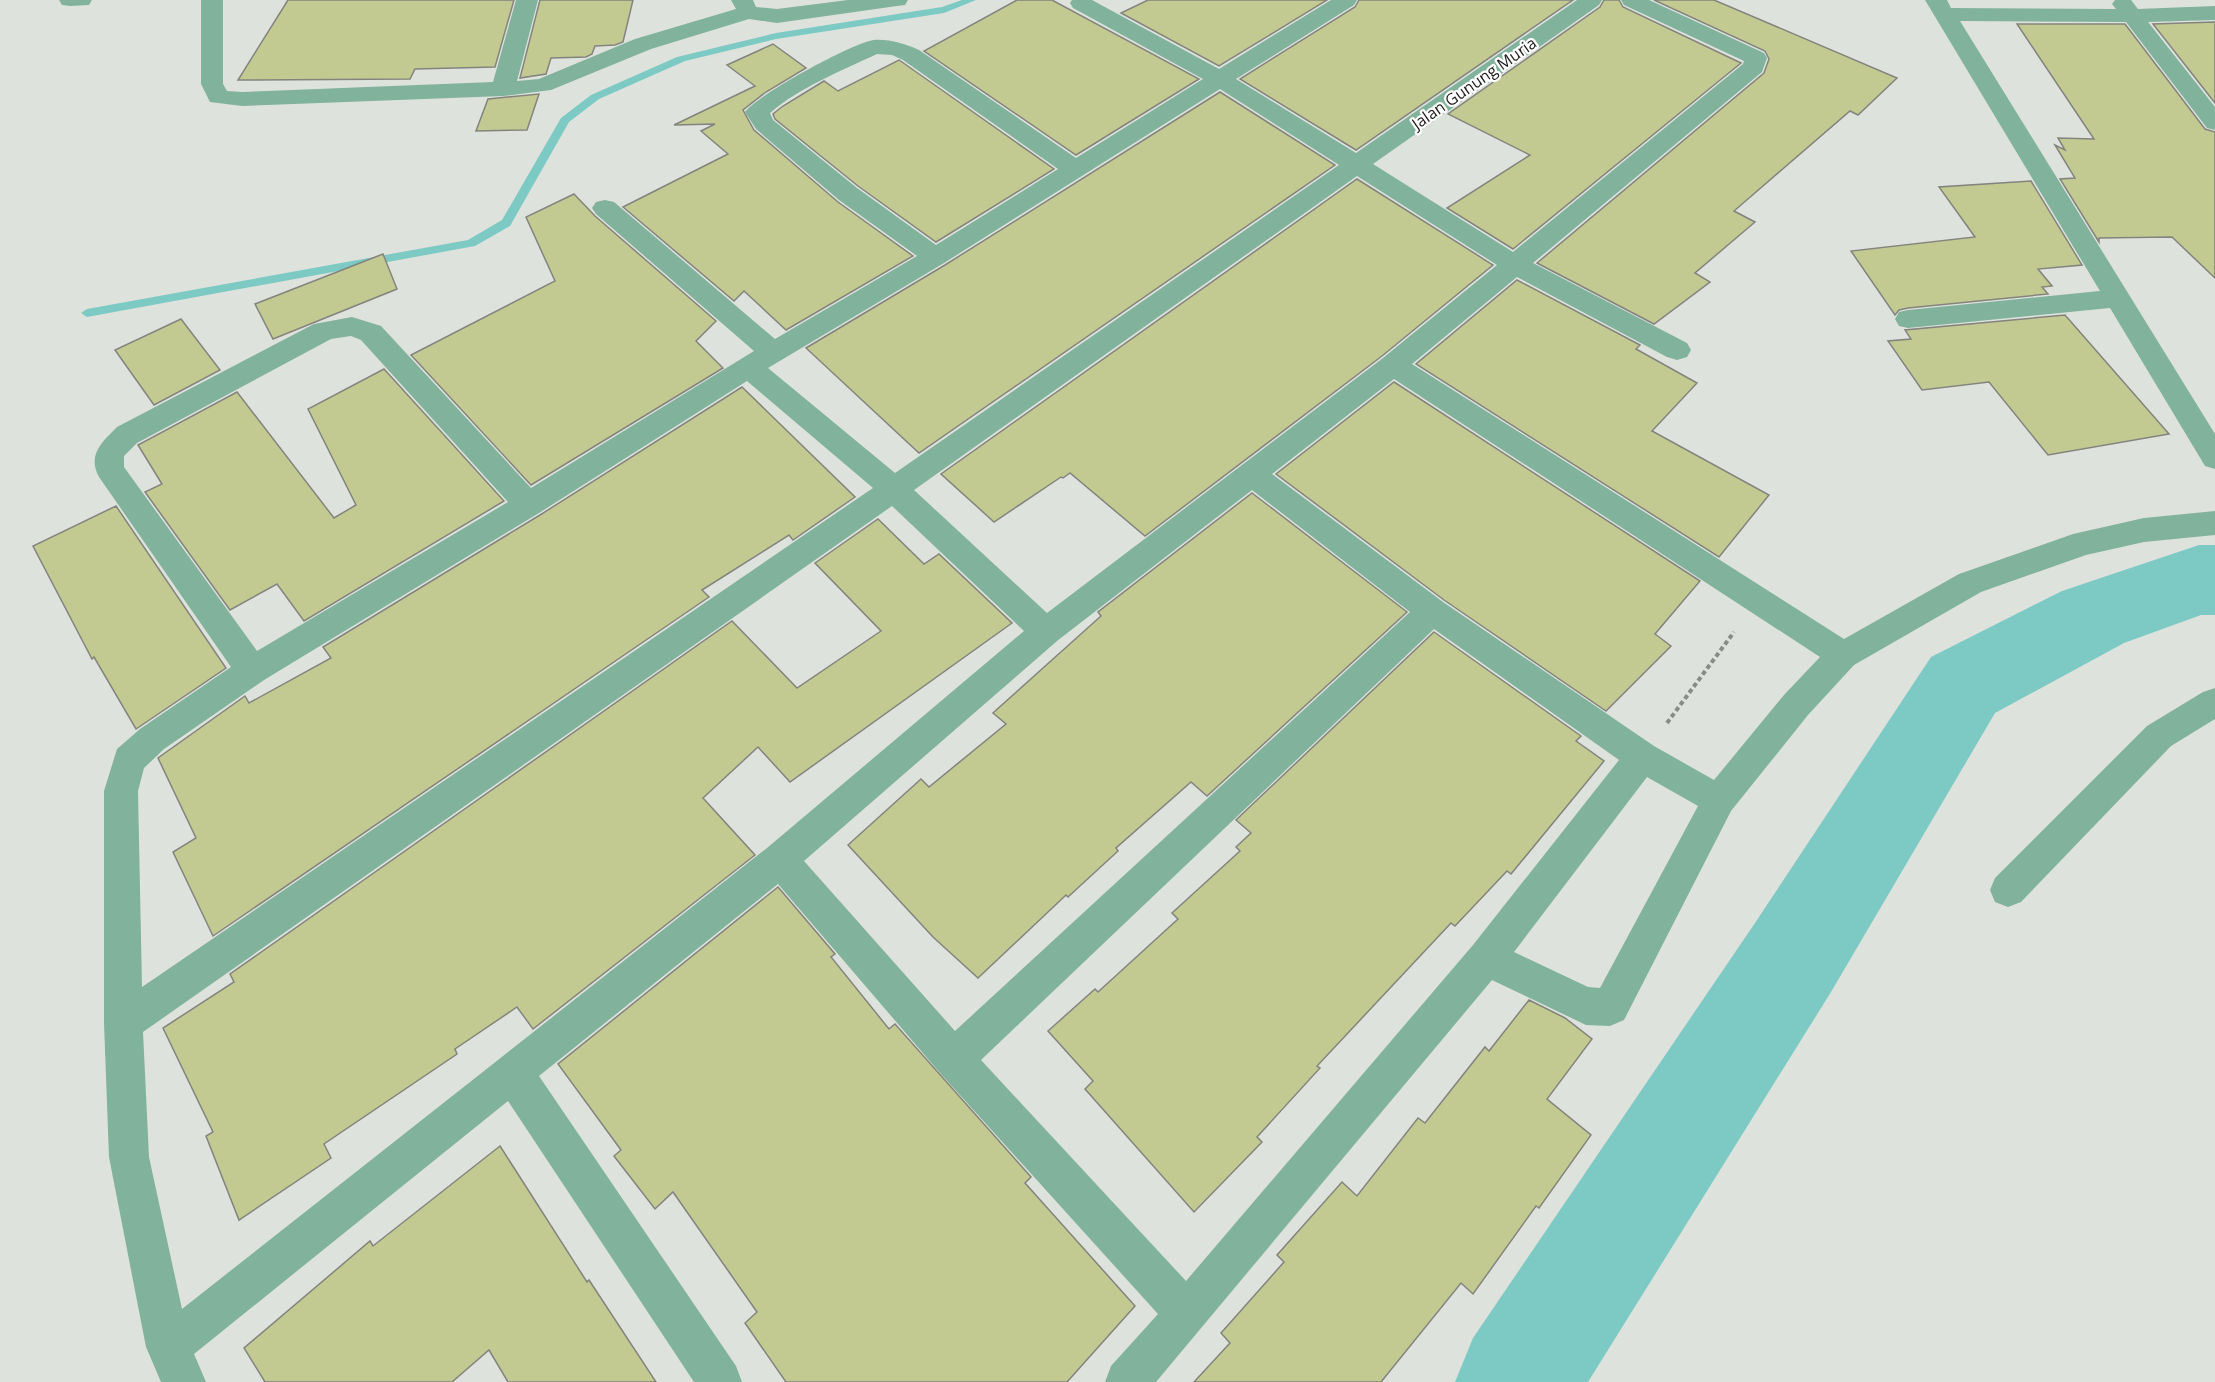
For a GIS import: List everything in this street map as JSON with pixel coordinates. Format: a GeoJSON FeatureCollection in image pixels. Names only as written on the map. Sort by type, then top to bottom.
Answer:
{"type":"FeatureCollection","features":[{"type":"Feature","properties":{"kind":"street"},"geometry":{"type":"LineString","coordinates":[[70,0],[81,0]]}},
{"type":"Feature","properties":{"kind":"street"},"geometry":{"type":"LineString","coordinates":[[212,0],[212,84],[218,97],[242,99],[503,89],[543,85],[745,6],[777,16],[897,0]]}},
{"type":"Feature","properties":{"kind":"street"},"geometry":{"type":"LineString","coordinates":[[503,89],[527,0]]}},
{"type":"Feature","properties":{"kind":"street"},"geometry":{"type":"LineString","coordinates":[[184,1382],[168,1347],[129,1157],[123,1023],[121,791],[129,760],[152,739],[252,670],[528,506],[761,360],[935,257],[1346,0]]}},
{"type":"Feature","properties":{"kind":"street","name":"Jalan Gunung Muria"},"geometry":{"type":"LineString","coordinates":[[123,1023],[894,489],[1591,0]]}},
{"type":"Feature","properties":{"kind":"street"},"geometry":{"type":"LineString","coordinates":[[168,1347],[780,860],[1046,632],[1394,365],[1754,66],[1756,58],[1744,51],[1632,0]]}},
{"type":"Feature","properties":{"kind":"street"},"geometry":{"type":"LineString","coordinates":[[1081,1],[1220,79],[1514,264],[1677,350]]}},
{"type":"Feature","properties":{"kind":"street"},"geometry":{"type":"LineString","coordinates":[[1940,7],[2126,8],[2215,13]]}},
{"type":"Feature","properties":{"kind":"street"},"geometry":{"type":"LineString","coordinates":[[1940,7],[2215,458]]}},
{"type":"Feature","properties":{"kind":"street"},"geometry":{"type":"LineString","coordinates":[[2126,8],[2215,123]]}},
{"type":"Feature","properties":{"kind":"street"},"geometry":{"type":"LineString","coordinates":[[935,257],[848,194],[764,124],[757,112],[770,101],[823,71],[874,47],[896,48],[911,55],[1075,169]]}},
{"type":"Feature","properties":{"kind":"street"},"geometry":{"type":"LineString","coordinates":[[605,208],[894,489],[1046,632]]}},
{"type":"Feature","properties":{"kind":"street"},"geometry":{"type":"LineString","coordinates":[[1908,318],[2119,298]]}},
{"type":"Feature","properties":{"kind":"street"},"geometry":{"type":"LineString","coordinates":[[252,670],[108,469],[109,453],[127,435],[324,331],[352,326],[371,333],[528,506]]}},
{"type":"Feature","properties":{"kind":"street"},"geometry":{"type":"LineString","coordinates":[[1394,365],[1843,655]]}},
{"type":"Feature","properties":{"kind":"street"},"geometry":{"type":"LineString","coordinates":[[1253,475],[1432,611],[1642,757],[1719,800]]}},
{"type":"Feature","properties":{"kind":"street"},"geometry":{"type":"LineString","coordinates":[[1486,958],[1586,1006],[1610,1007],[1719,800],[1796,705],[1843,655],[1970,583],[2084,543],[2144,530],[2215,523]]}},
{"type":"Feature","properties":{"kind":"street"},"geometry":{"type":"LineString","coordinates":[[954,1059],[1432,611]]}},
{"type":"Feature","properties":{"kind":"street"},"geometry":{"type":"LineString","coordinates":[[2008,890],[2159,736],[2215,702]]}},
{"type":"Feature","properties":{"kind":"street"},"geometry":{"type":"LineString","coordinates":[[1126,1382],[1187,1314],[1486,958],[1642,757]]}},
{"type":"Feature","properties":{"kind":"street"},"geometry":{"type":"LineString","coordinates":[[780,860],[954,1059],[1187,1314]]}},
{"type":"Feature","properties":{"kind":"street"},"geometry":{"type":"LineString","coordinates":[[513,1073],[720,1382]]}},
{"type":"Feature","properties":{"kind":"path"},"geometry":{"type":"LineString","coordinates":[[1642,757],[1758,600]]}},
{"type":"Feature","properties":{"kind":"building"},"geometry":{"type":"Polygon","coordinates":[[[288,0],[514,0],[495,67],[415,69],[410,79],[238,80],[288,0]]]}},
{"type":"Feature","properties":{"kind":"building"},"geometry":{"type":"Polygon","coordinates":[[[540,0],[633,0],[623,42],[615,45],[595,46],[592,54],[586,57],[551,58],[546,74],[520,78],[540,0]]]}},
{"type":"Feature","properties":{"kind":"building"},"geometry":{"type":"Polygon","coordinates":[[[1017,0],[1052,0],[1199,79],[1076,155],[924,51],[1017,0]]]}},
{"type":"Feature","properties":{"kind":"building"},"geometry":{"type":"Polygon","coordinates":[[[1148,0],[1327,0],[1219,66],[1121,13],[1148,0]]]}},
{"type":"Feature","properties":{"kind":"building"},"geometry":{"type":"Polygon","coordinates":[[[1359,0],[1573,0],[1356,150],[1240,79],[1355,7],[1359,0]]]}},
{"type":"Feature","properties":{"kind":"building"},"geometry":{"type":"Polygon","coordinates":[[[1604,0],[1619,0],[1623,7],[1741,63],[1513,249],[1447,208],[1530,155],[1448,114],[1600,7],[1604,0]]]}},
{"type":"Feature","properties":{"kind":"building"},"geometry":{"type":"Polygon","coordinates":[[[1654,0],[1714,0],[1897,78],[1858,115],[1850,111],[1734,211],[1755,222],[1695,273],[1710,282],[1654,324],[1537,263],[1764,73],[1769,59],[1765,51],[1654,0]]]}},
{"type":"Feature","properties":{"kind":"building"},"geometry":{"type":"Polygon","coordinates":[[[2215,22],[2215,103],[2153,24],[2215,22]]]}},
{"type":"Feature","properties":{"kind":"building"},"geometry":{"type":"Polygon","coordinates":[[[2017,24],[2125,24],[2205,129],[2215,132],[2215,278],[2172,237],[2099,238],[2099,242],[2060,179],[2075,178],[2055,145],[2065,150],[2058,138],[2094,139],[2017,24]]]}},
{"type":"Feature","properties":{"kind":"building"},"geometry":{"type":"Polygon","coordinates":[[[773,44],[806,68],[766,92],[743,110],[754,130],[838,202],[913,256],[786,330],[744,291],[734,301],[623,207],[728,154],[701,131],[715,124],[674,125],[755,86],[727,65],[773,44]]]}},
{"type":"Feature","properties":{"kind":"building"},"geometry":{"type":"Polygon","coordinates":[[[899,60],[1054,169],[936,242],[858,186],[775,119],[773,114],[783,106],[824,81],[838,91],[899,60]]]}},
{"type":"Feature","properties":{"kind":"building"},"geometry":{"type":"Polygon","coordinates":[[[1220,92],[1335,165],[919,453],[806,348],[945,265],[1220,92]]]}},
{"type":"Feature","properties":{"kind":"building"},"geometry":{"type":"Polygon","coordinates":[[[539,94],[527,130],[476,131],[488,99],[539,94]]]}},
{"type":"Feature","properties":{"kind":"building"},"geometry":{"type":"Polygon","coordinates":[[[1357,179],[1493,265],[1382,356],[1145,536],[1070,473],[994,522],[941,474],[1357,179]]]}},
{"type":"Feature","properties":{"kind":"building"},"geometry":{"type":"Polygon","coordinates":[[[2031,181],[2082,265],[2038,269],[2052,286],[2042,287],[2048,294],[1908,308],[1899,310],[1895,315],[1851,251],[1975,237],[1939,187],[2031,181]]]}},
{"type":"Feature","properties":{"kind":"building"},"geometry":{"type":"Polygon","coordinates":[[[574,194],[595,216],[716,321],[696,341],[723,368],[531,485],[411,355],[555,281],[526,217],[574,194]]]}},
{"type":"Feature","properties":{"kind":"building"},"geometry":{"type":"Polygon","coordinates":[[[383,254],[397,289],[273,339],[255,304],[383,254]]]}},
{"type":"Feature","properties":{"kind":"building"},"geometry":{"type":"Polygon","coordinates":[[[1517,280],[1640,345],[1636,349],[1697,383],[1652,431],[1769,495],[1719,557],[1416,364],[1517,280]]]}},
{"type":"Feature","properties":{"kind":"building"},"geometry":{"type":"Polygon","coordinates":[[[2065,315],[2169,434],[2048,455],[1989,382],[1922,390],[1888,341],[1911,339],[1905,330],[2065,315]]]}},
{"type":"Feature","properties":{"kind":"building"},"geometry":{"type":"Polygon","coordinates":[[[181,319],[220,370],[154,405],[115,350],[181,319]]]}},
{"type":"Feature","properties":{"kind":"building"},"geometry":{"type":"Polygon","coordinates":[[[384,369],[504,501],[304,621],[277,584],[230,610],[145,492],[162,484],[138,445],[237,392],[334,518],[356,505],[308,409],[384,369]]]}},
{"type":"Feature","properties":{"kind":"building"},"geometry":{"type":"Polygon","coordinates":[[[1394,382],[1700,581],[1655,634],[1671,646],[1606,711],[1444,600],[1276,474],[1394,382]]]}},
{"type":"Feature","properties":{"kind":"building"},"geometry":{"type":"Polygon","coordinates":[[[742,387],[855,497],[793,540],[789,535],[702,590],[709,597],[213,936],[173,852],[196,838],[158,758],[245,696],[249,703],[331,658],[323,647],[540,515],[742,387]]]}},
{"type":"Feature","properties":{"kind":"building"},"geometry":{"type":"Polygon","coordinates":[[[1252,493],[1407,612],[1207,796],[1191,782],[1116,848],[1118,851],[1068,897],[1066,895],[978,978],[933,937],[848,845],[921,779],[929,787],[1006,724],[993,713],[1101,616],[1098,612],[1252,493]]]}},
{"type":"Feature","properties":{"kind":"building"},"geometry":{"type":"Polygon","coordinates":[[[116,506],[226,668],[136,729],[94,657],[92,659],[33,546],[116,506]]]}},
{"type":"Feature","properties":{"kind":"building"},"geometry":{"type":"Polygon","coordinates":[[[878,519],[924,564],[939,554],[1012,623],[790,782],[758,747],[703,798],[755,855],[533,1029],[517,1007],[455,1049],[457,1054],[324,1144],[331,1158],[239,1220],[206,1136],[213,1132],[163,1028],[234,982],[230,974],[732,621],[797,688],[881,631],[815,563],[878,519]]]}},
{"type":"Feature","properties":{"kind":"building"},"geometry":{"type":"Polygon","coordinates":[[[1434,632],[1581,736],[1576,741],[1604,761],[1511,874],[1507,871],[1455,926],[1451,923],[1317,1066],[1320,1068],[1257,1137],[1262,1142],[1194,1212],[1085,1089],[1093,1081],[1048,1031],[1095,989],[1098,992],[1178,919],[1172,913],[1240,851],[1236,847],[1251,833],[1236,820],[1434,632]]]}},
{"type":"Feature","properties":{"kind":"building"},"geometry":{"type":"Polygon","coordinates":[[[778,887],[835,954],[831,957],[889,1029],[895,1024],[1031,1177],[1025,1183],[1135,1306],[1067,1382],[786,1382],[745,1323],[757,1312],[673,1192],[655,1209],[614,1156],[621,1150],[558,1064],[778,887]]]}},
{"type":"Feature","properties":{"kind":"building"},"geometry":{"type":"Polygon","coordinates":[[[1529,1000],[1565,1018],[1592,1039],[1547,1099],[1591,1135],[1539,1208],[1536,1206],[1473,1294],[1461,1283],[1381,1382],[1194,1382],[1230,1343],[1221,1333],[1284,1262],[1277,1255],[1342,1182],[1357,1196],[1418,1118],[1425,1123],[1485,1047],[1489,1051],[1529,1000]]]}},
{"type":"Feature","properties":{"kind":"building"},"geometry":{"type":"Polygon","coordinates":[[[500,1146],[587,1282],[589,1280],[656,1382],[508,1382],[489,1350],[452,1382],[265,1382],[244,1348],[370,1241],[373,1246],[500,1146]]]}},
{"type":"Feature","properties":{"kind":"waterway"},"geometry":{"type":"LineString","coordinates":[[87,313],[471,243],[506,223],[565,120],[595,97],[681,59],[776,36],[944,10],[971,0]]}},
{"type":"Feature","properties":{"kind":"waterway"},"geometry":{"type":"LineString","coordinates":[[1517,1382],[1794,956],[1963,685],[2093,617],[2199,580],[2215,580]]}}]}
